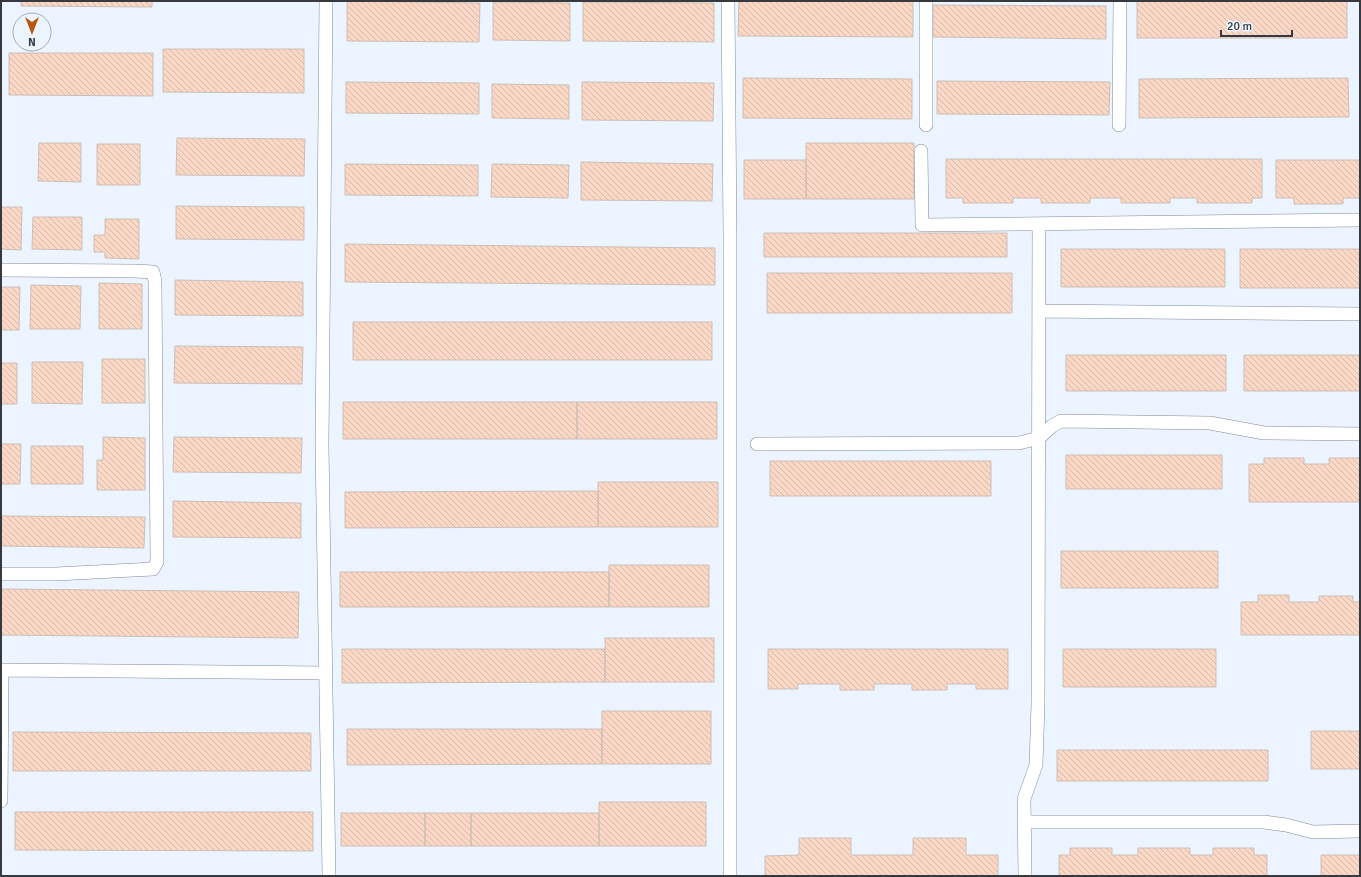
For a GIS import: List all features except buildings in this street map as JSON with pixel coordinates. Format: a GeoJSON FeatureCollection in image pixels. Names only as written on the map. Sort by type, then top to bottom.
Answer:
{"type":"FeatureCollection","features":[{"type":"Feature","properties":{"kind":"lane"},"geometry":{"type":"LineString","coordinates":[[326,1],[322,438],[328,876]]}},
{"type":"Feature","properties":{"kind":"lane"},"geometry":{"type":"LineString","coordinates":[[728,1],[730,226],[730,876]]}},
{"type":"Feature","properties":{"kind":"lane"},"geometry":{"type":"LineString","coordinates":[[926,1],[926,125]]}},
{"type":"Feature","properties":{"kind":"lane"},"geometry":{"type":"LineString","coordinates":[[1119,125],[1120,1]]}},
{"type":"Feature","properties":{"kind":"lane"},"geometry":{"type":"LineString","coordinates":[[921,151],[922,225],[1360,220]]}},
{"type":"Feature","properties":{"kind":"lane"},"geometry":{"type":"LineString","coordinates":[[1025,876],[1024,799],[1036,765],[1038,704],[1040,224]]}},
{"type":"Feature","properties":{"kind":"lane"},"geometry":{"type":"LineString","coordinates":[[1,270],[135,270],[153,272],[155,281],[157,562],[153,569],[56,574],[1,574]]}},
{"type":"Feature","properties":{"kind":"lane"},"geometry":{"type":"LineString","coordinates":[[1040,311],[1360,314]]}},
{"type":"Feature","properties":{"kind":"lane"},"geometry":{"type":"LineString","coordinates":[[757,444],[1019,443],[1039,438],[1052,426],[1061,422],[1210,423],[1264,433],[1360,434]]}},
{"type":"Feature","properties":{"kind":"lane"},"geometry":{"type":"LineString","coordinates":[[1,801],[2,670],[325,673]]}},
{"type":"Feature","properties":{"kind":"lane"},"geometry":{"type":"LineString","coordinates":[[1024,822],[1264,822],[1286,825],[1313,832],[1360,831]]}}]}
